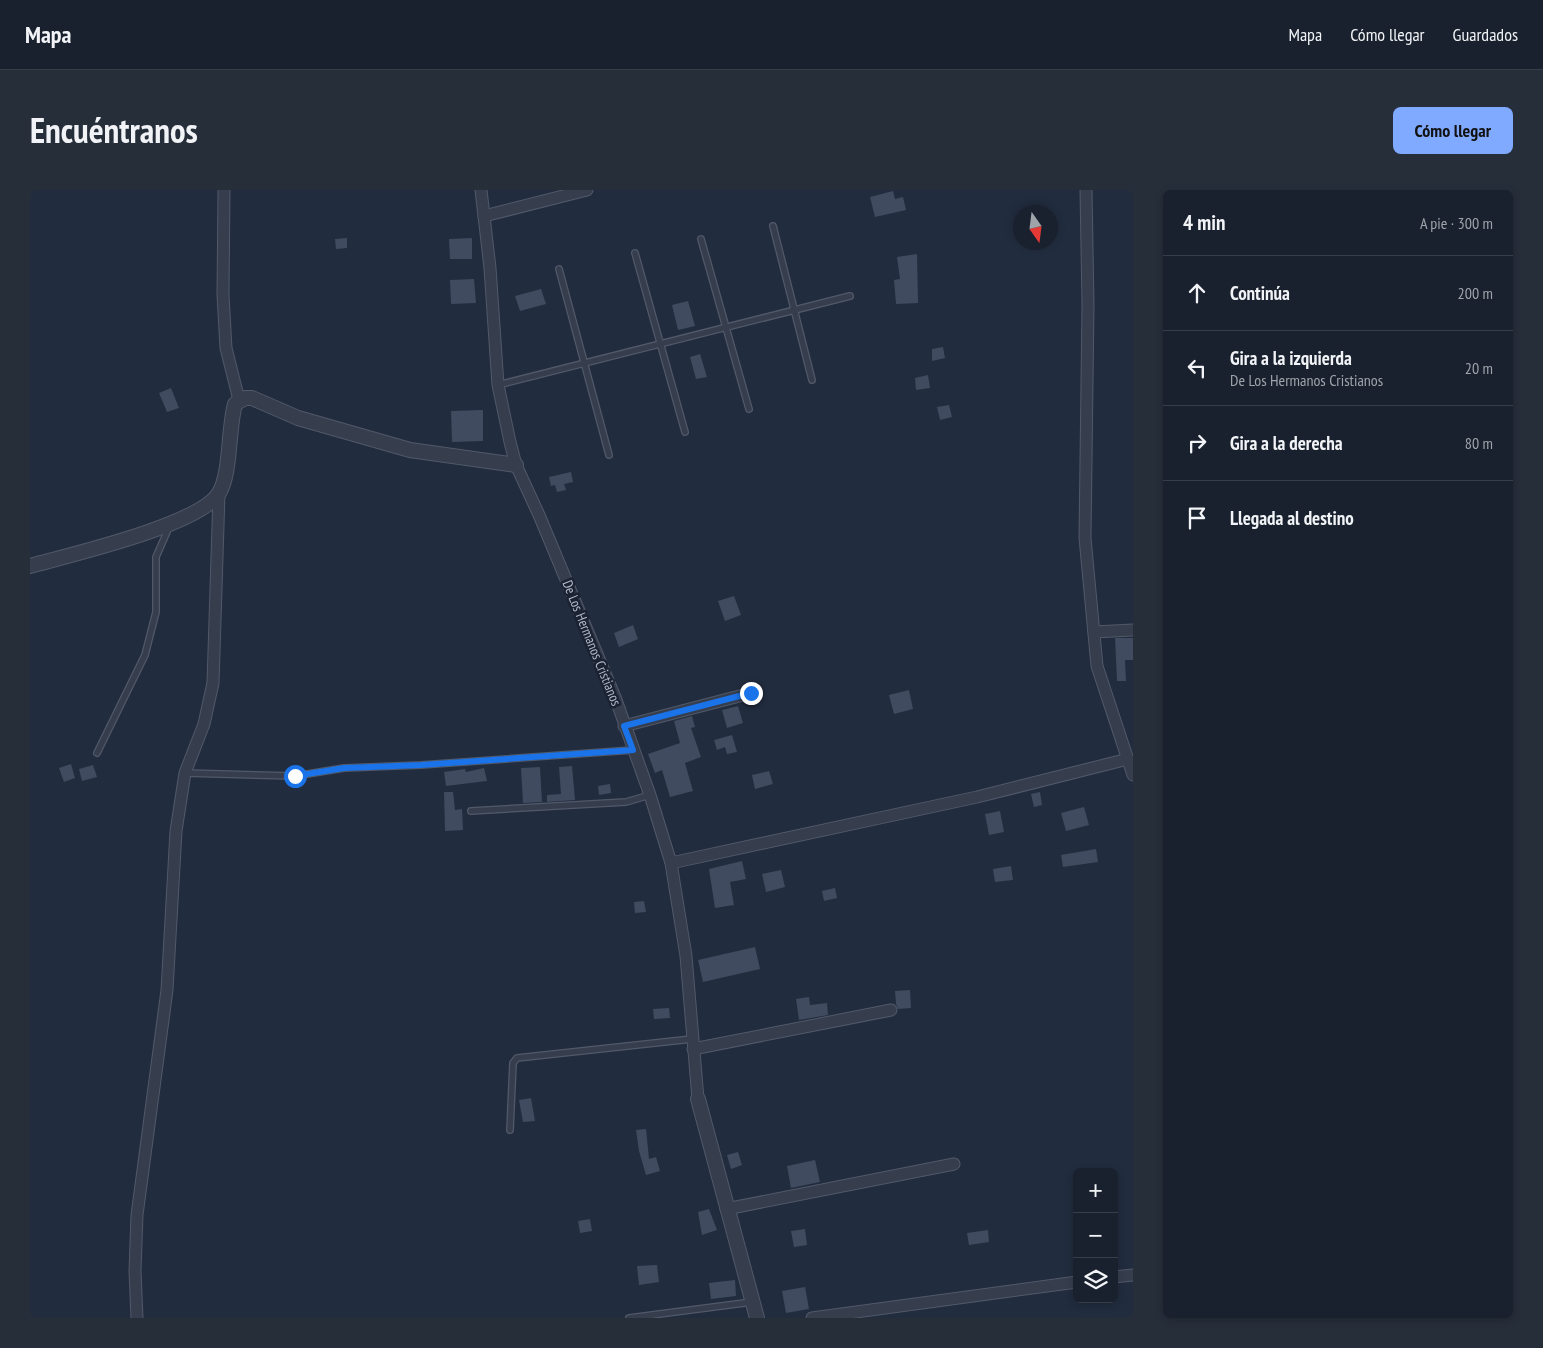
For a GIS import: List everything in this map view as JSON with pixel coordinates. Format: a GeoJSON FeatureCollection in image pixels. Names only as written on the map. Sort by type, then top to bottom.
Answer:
{"type":"FeatureCollection","features":[{"type":"Feature","properties":{"kind":"street"},"geometry":{"type":"LineString","coordinates":[[137,1318],[135,1271],[139,1197],[167,990],[172,921],[173,861],[185,773],[204,724],[213,683],[219,494],[225,480],[233,410],[239,400],[226,348],[223,295],[224,190]]}},
{"type":"Feature","properties":{"kind":"street","name":"De Los Hermanos Cristianos"},"geometry":{"type":"LineString","coordinates":[[481,190],[498,385],[516,465],[540,515],[624,726],[650,796],[671,863],[686,956],[698,1099]]}},
{"type":"Feature","properties":{"kind":"street"},"geometry":{"type":"LineString","coordinates":[[484,216],[587,190]]}},
{"type":"Feature","properties":{"kind":"street"},"geometry":{"type":"LineString","coordinates":[[1086,190],[1088,305],[1085,538],[1097,666],[1133,775]]}},
{"type":"Feature","properties":{"kind":"street"},"geometry":{"type":"LineString","coordinates":[[239,400],[252,398],[298,418],[410,450],[516,465]]}},
{"type":"Feature","properties":{"kind":"street"},"geometry":{"type":"LineString","coordinates":[[30,566],[131,537],[196,514],[219,494]]}},
{"type":"Feature","properties":{"kind":"street"},"geometry":{"type":"LineString","coordinates":[[1094,632],[1133,630]]}},
{"type":"Feature","properties":{"kind":"street"},"geometry":{"type":"LineString","coordinates":[[624,726],[751,693]]}},
{"type":"Feature","properties":{"kind":"street"},"geometry":{"type":"LineString","coordinates":[[671,863],[977,797],[1128,759]]}},
{"type":"Feature","properties":{"kind":"street"},"geometry":{"type":"LineString","coordinates":[[692,1044],[891,1010]]}},
{"type":"Feature","properties":{"kind":"street"},"geometry":{"type":"LineString","coordinates":[[698,1099],[726,1209],[757,1318]]}},
{"type":"Feature","properties":{"kind":"street"},"geometry":{"type":"LineString","coordinates":[[726,1209],[954,1164]]}},
{"type":"Feature","properties":{"kind":"street"},"geometry":{"type":"LineString","coordinates":[[1118,1277],[1133,1275]]}},
{"type":"Feature","properties":{"kind":"street"},"geometry":{"type":"LineString","coordinates":[[812,1318],[1073,1283]]}},
{"type":"Feature","properties":{"kind":"lane"},"geometry":{"type":"LineString","coordinates":[[773,226],[812,380]]}},
{"type":"Feature","properties":{"kind":"lane"},"geometry":{"type":"LineString","coordinates":[[701,239],[749,409]]}},
{"type":"Feature","properties":{"kind":"lane"},"geometry":{"type":"LineString","coordinates":[[635,253],[685,432]]}},
{"type":"Feature","properties":{"kind":"lane"},"geometry":{"type":"LineString","coordinates":[[559,269],[609,455]]}},
{"type":"Feature","properties":{"kind":"lane"},"geometry":{"type":"LineString","coordinates":[[498,385],[850,296]]}},
{"type":"Feature","properties":{"kind":"lane"},"geometry":{"type":"LineString","coordinates":[[97,753],[145,655],[156,612],[156,557],[171,523]]}},
{"type":"Feature","properties":{"kind":"lane"},"geometry":{"type":"LineString","coordinates":[[185,773],[295,776],[344,768],[421,765],[633,750]]}},
{"type":"Feature","properties":{"kind":"lane"},"geometry":{"type":"LineString","coordinates":[[471,811],[626,802],[650,796]]}},
{"type":"Feature","properties":{"kind":"lane"},"geometry":{"type":"LineString","coordinates":[[510,1130],[513,1063],[516,1058],[692,1044]]}},
{"type":"Feature","properties":{"kind":"lane"},"geometry":{"type":"LineString","coordinates":[[629,1318],[752,1302]]}},
{"type":"Feature","properties":{"kind":"building"},"geometry":{"type":"Polygon","coordinates":[[[893,191],[895,199],[903,197],[906,210],[875,217],[870,197],[893,191]]]}},
{"type":"Feature","properties":{"kind":"building"},"geometry":{"type":"Polygon","coordinates":[[[347,238],[347,248],[336,249],[335,239],[347,238]]]}},
{"type":"Feature","properties":{"kind":"building"},"geometry":{"type":"Polygon","coordinates":[[[472,238],[472,259],[450,259],[449,239],[472,238]]]}},
{"type":"Feature","properties":{"kind":"building"},"geometry":{"type":"Polygon","coordinates":[[[917,254],[918,303],[896,304],[894,280],[900,279],[897,257],[917,254]]]}},
{"type":"Feature","properties":{"kind":"building"},"geometry":{"type":"Polygon","coordinates":[[[474,279],[476,303],[451,304],[450,280],[474,279]]]}},
{"type":"Feature","properties":{"kind":"building"},"geometry":{"type":"Polygon","coordinates":[[[541,289],[546,304],[520,311],[515,296],[541,289]]]}},
{"type":"Feature","properties":{"kind":"building"},"geometry":{"type":"Polygon","coordinates":[[[688,301],[695,326],[678,330],[672,305],[688,301]]]}},
{"type":"Feature","properties":{"kind":"building"},"geometry":{"type":"Polygon","coordinates":[[[943,347],[945,358],[932,361],[932,349],[943,347]]]}},
{"type":"Feature","properties":{"kind":"building"},"geometry":{"type":"Polygon","coordinates":[[[700,354],[707,377],[696,379],[690,357],[700,354]]]}},
{"type":"Feature","properties":{"kind":"building"},"geometry":{"type":"Polygon","coordinates":[[[928,375],[930,388],[916,390],[915,378],[928,375]]]}},
{"type":"Feature","properties":{"kind":"building"},"geometry":{"type":"Polygon","coordinates":[[[171,388],[179,408],[167,412],[159,393],[171,388]]]}},
{"type":"Feature","properties":{"kind":"building"},"geometry":{"type":"Polygon","coordinates":[[[949,405],[952,417],[940,420],[937,407],[949,405]]]}},
{"type":"Feature","properties":{"kind":"building"},"geometry":{"type":"Polygon","coordinates":[[[483,410],[483,441],[452,442],[451,411],[483,410]]]}},
{"type":"Feature","properties":{"kind":"building"},"geometry":{"type":"Polygon","coordinates":[[[571,472],[573,482],[564,484],[566,490],[557,492],[555,485],[551,486],[549,477],[571,472]]]}},
{"type":"Feature","properties":{"kind":"building"},"geometry":{"type":"Polygon","coordinates":[[[734,596],[741,615],[725,621],[718,601],[734,596]]]}},
{"type":"Feature","properties":{"kind":"building"},"geometry":{"type":"Polygon","coordinates":[[[633,625],[638,639],[619,647],[614,633],[633,625]]]}},
{"type":"Feature","properties":{"kind":"building"},"geometry":{"type":"Polygon","coordinates":[[[1115,638],[1133,638],[1133,660],[1125,660],[1126,681],[1117,681],[1115,638]]]}},
{"type":"Feature","properties":{"kind":"building"},"geometry":{"type":"Polygon","coordinates":[[[909,690],[913,709],[894,714],[889,695],[909,690]]]}},
{"type":"Feature","properties":{"kind":"building"},"geometry":{"type":"Polygon","coordinates":[[[738,706],[743,723],[727,728],[722,710],[738,706]]]}},
{"type":"Feature","properties":{"kind":"building"},"geometry":{"type":"Polygon","coordinates":[[[692,716],[695,727],[691,728],[701,757],[685,763],[693,791],[670,797],[662,770],[655,773],[648,754],[680,743],[674,721],[692,716]]]}},
{"type":"Feature","properties":{"kind":"building"},"geometry":{"type":"Polygon","coordinates":[[[732,735],[737,752],[727,754],[725,747],[717,750],[714,740],[732,735]]]}},
{"type":"Feature","properties":{"kind":"building"},"geometry":{"type":"Polygon","coordinates":[[[71,764],[75,778],[64,782],[59,768],[71,764]]]}},
{"type":"Feature","properties":{"kind":"building"},"geometry":{"type":"Polygon","coordinates":[[[93,765],[97,777],[82,781],[79,769],[93,765]]]}},
{"type":"Feature","properties":{"kind":"building"},"geometry":{"type":"Polygon","coordinates":[[[572,766],[575,800],[547,802],[547,795],[561,794],[559,767],[572,766]]]}},
{"type":"Feature","properties":{"kind":"building"},"geometry":{"type":"Polygon","coordinates":[[[540,767],[542,802],[523,803],[521,768],[540,767]]]}},
{"type":"Feature","properties":{"kind":"building"},"geometry":{"type":"Polygon","coordinates":[[[484,768],[487,781],[446,786],[444,772],[465,769],[466,772],[484,768]]]}},
{"type":"Feature","properties":{"kind":"building"},"geometry":{"type":"Polygon","coordinates":[[[769,771],[773,784],[755,789],[752,775],[769,771]]]}},
{"type":"Feature","properties":{"kind":"building"},"geometry":{"type":"Polygon","coordinates":[[[610,784],[611,793],[599,795],[598,786],[610,784]]]}},
{"type":"Feature","properties":{"kind":"building"},"geometry":{"type":"Polygon","coordinates":[[[444,792],[453,792],[455,810],[462,809],[463,830],[445,831],[444,792]]]}},
{"type":"Feature","properties":{"kind":"building"},"geometry":{"type":"Polygon","coordinates":[[[1040,792],[1042,805],[1034,807],[1031,794],[1040,792]]]}},
{"type":"Feature","properties":{"kind":"building"},"geometry":{"type":"Polygon","coordinates":[[[1084,807],[1089,825],[1066,831],[1061,813],[1084,807]]]}},
{"type":"Feature","properties":{"kind":"building"},"geometry":{"type":"Polygon","coordinates":[[[1000,811],[1004,832],[989,835],[985,814],[1000,811]]]}},
{"type":"Feature","properties":{"kind":"building"},"geometry":{"type":"Polygon","coordinates":[[[1096,849],[1098,862],[1063,867],[1061,855],[1096,849]]]}},
{"type":"Feature","properties":{"kind":"building"},"geometry":{"type":"Polygon","coordinates":[[[742,861],[746,879],[730,882],[734,905],[715,908],[709,869],[742,861]]]}},
{"type":"Feature","properties":{"kind":"building"},"geometry":{"type":"Polygon","coordinates":[[[1011,866],[1013,880],[995,882],[993,869],[1011,866]]]}},
{"type":"Feature","properties":{"kind":"building"},"geometry":{"type":"Polygon","coordinates":[[[781,870],[785,887],[766,892],[762,874],[781,870]]]}},
{"type":"Feature","properties":{"kind":"building"},"geometry":{"type":"Polygon","coordinates":[[[835,888],[837,898],[824,901],[822,891],[835,888]]]}},
{"type":"Feature","properties":{"kind":"building"},"geometry":{"type":"Polygon","coordinates":[[[644,901],[646,912],[635,913],[634,902],[644,901]]]}},
{"type":"Feature","properties":{"kind":"building"},"geometry":{"type":"Polygon","coordinates":[[[755,947],[760,969],[703,982],[698,960],[755,947]]]}},
{"type":"Feature","properties":{"kind":"building"},"geometry":{"type":"Polygon","coordinates":[[[910,990],[911,1008],[898,1009],[895,991],[910,990]]]}},
{"type":"Feature","properties":{"kind":"building"},"geometry":{"type":"Polygon","coordinates":[[[809,997],[810,1005],[827,1003],[828,1015],[799,1020],[796,999],[809,997]]]}},
{"type":"Feature","properties":{"kind":"building"},"geometry":{"type":"Polygon","coordinates":[[[669,1008],[670,1018],[654,1019],[653,1009],[669,1008]]]}},
{"type":"Feature","properties":{"kind":"building"},"geometry":{"type":"Polygon","coordinates":[[[531,1098],[535,1121],[523,1122],[519,1100],[531,1098]]]}},
{"type":"Feature","properties":{"kind":"building"},"geometry":{"type":"Polygon","coordinates":[[[646,1129],[649,1159],[656,1157],[660,1171],[646,1175],[639,1151],[636,1130],[646,1129]]]}},
{"type":"Feature","properties":{"kind":"building"},"geometry":{"type":"Polygon","coordinates":[[[738,1152],[742,1165],[731,1169],[727,1155],[738,1152]]]}},
{"type":"Feature","properties":{"kind":"building"},"geometry":{"type":"Polygon","coordinates":[[[815,1160],[820,1182],[791,1188],[787,1166],[815,1160]]]}},
{"type":"Feature","properties":{"kind":"building"},"geometry":{"type":"Polygon","coordinates":[[[709,1209],[717,1230],[702,1235],[698,1212],[709,1209]]]}},
{"type":"Feature","properties":{"kind":"building"},"geometry":{"type":"Polygon","coordinates":[[[590,1219],[592,1231],[580,1233],[578,1221],[590,1219]]]}},
{"type":"Feature","properties":{"kind":"building"},"geometry":{"type":"Polygon","coordinates":[[[805,1229],[807,1245],[794,1247],[791,1231],[805,1229]]]}},
{"type":"Feature","properties":{"kind":"building"},"geometry":{"type":"Polygon","coordinates":[[[988,1230],[989,1242],[969,1245],[967,1233],[988,1230]]]}},
{"type":"Feature","properties":{"kind":"building"},"geometry":{"type":"Polygon","coordinates":[[[657,1265],[659,1282],[639,1285],[637,1266],[657,1265]]]}},
{"type":"Feature","properties":{"kind":"building"},"geometry":{"type":"Polygon","coordinates":[[[735,1280],[736,1296],[711,1299],[709,1283],[735,1280]]]}},
{"type":"Feature","properties":{"kind":"building"},"geometry":{"type":"Polygon","coordinates":[[[805,1287],[809,1309],[786,1313],[782,1291],[805,1287]]]}},
{"type":"Feature","properties":{"kind":"route"},"geometry":{"type":"LineString","coordinates":[[295,776],[344,768],[375,768],[633,750],[624,726],[751,693]]}}]}
